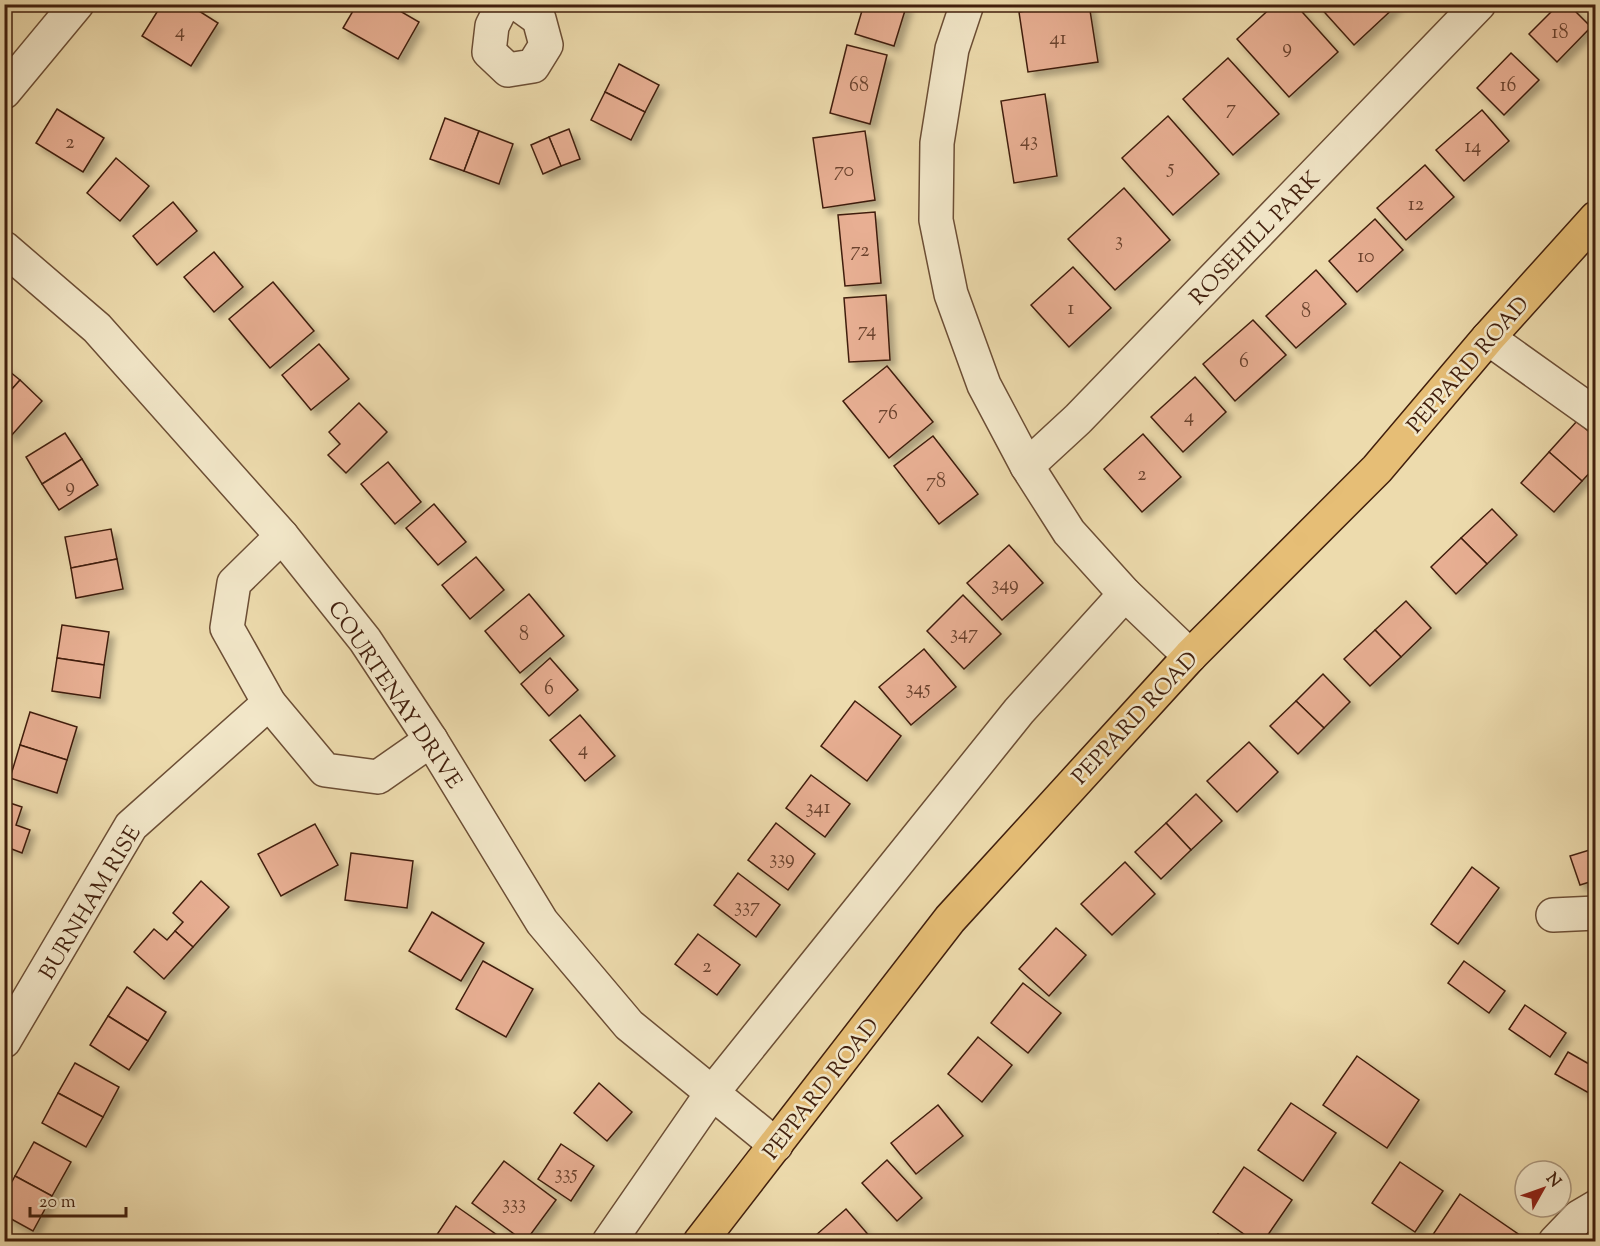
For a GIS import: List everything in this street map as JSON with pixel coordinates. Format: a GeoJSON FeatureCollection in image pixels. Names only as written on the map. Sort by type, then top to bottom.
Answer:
{"type":"FeatureCollection","features":[{"type":"Feature","properties":{"kind":"main road","name":"PEPPARD ROAD"},"geometry":{"type":"LineString","coordinates":[[700,1242],[950,919],[1190,656],[1377,469],[1488,338],[1596,218]]}},
{"type":"Feature","properties":{"kind":"street"},"geometry":{"type":"LineString","coordinates":[[4,92],[77,4]]}},
{"type":"Feature","properties":{"kind":"street"},"geometry":{"type":"LineString","coordinates":[[503,4],[492,26],[489,52],[508,70],[533,66],[546,45],[538,19],[518,4]]}},
{"type":"Feature","properties":{"kind":"street"},"geometry":{"type":"LineString","coordinates":[[967,4],[952,49],[937,143],[936,220],[951,294],[981,375],[1027,466],[1069,532],[1125,594],[1190,656]]}},
{"type":"Feature","properties":{"kind":"street","name":"ROSEHILL PARK"},"geometry":{"type":"LineString","coordinates":[[1027,466],[1086,411],[1479,4]]}},
{"type":"Feature","properties":{"kind":"street","name":"COURTENAY DRIVE"},"geometry":{"type":"LineString","coordinates":[[4,248],[97,328],[282,536],[365,640],[431,740],[542,922],[629,1025],[776,1145]]}},
{"type":"Feature","properties":{"kind":"street"},"geometry":{"type":"LineString","coordinates":[[1488,338],[1596,415]]}},
{"type":"Feature","properties":{"kind":"street"},"geometry":{"type":"LineString","coordinates":[[282,536],[234,583],[227,628],[268,703],[325,770],[378,777],[431,740]]}},
{"type":"Feature","properties":{"kind":"street"},"geometry":{"type":"LineString","coordinates":[[609,1242],[712,1093],[1019,711],[1125,594]]}},
{"type":"Feature","properties":{"kind":"street","name":"BURNHAM RISE"},"geometry":{"type":"LineString","coordinates":[[4,1041],[131,826],[268,703]]}},
{"type":"Feature","properties":{"kind":"street"},"geometry":{"type":"LineString","coordinates":[[1553,915],[1596,913]]}},
{"type":"Feature","properties":{"kind":"street"},"geometry":{"type":"LineString","coordinates":[[1555,1242],[1579,1217],[1596,1207]]}},
{"type":"Feature","properties":{"kind":"building"},"geometry":{"type":"Polygon","coordinates":[[[162,4],[188,4],[218,23],[191,66],[142,36],[162,4]]]}},
{"type":"Feature","properties":{"kind":"building"},"geometry":{"type":"Polygon","coordinates":[[[357,4],[388,4],[419,22],[398,59],[343,28],[357,4]]]}},
{"type":"Feature","properties":{"kind":"building"},"geometry":{"type":"Polygon","coordinates":[[[864,4],[907,4],[894,46],[855,34],[864,4]]]}},
{"type":"Feature","properties":{"kind":"building"},"geometry":{"type":"Polygon","coordinates":[[[1069,4],[1089,4],[1098,62],[1028,72],[1019,12],[1069,4]]]}},
{"type":"Feature","properties":{"kind":"building"},"geometry":{"type":"Polygon","coordinates":[[[1275,4],[1295,4],[1338,52],[1289,97],[1237,39],[1275,4]]]}},
{"type":"Feature","properties":{"kind":"building"},"geometry":{"type":"Polygon","coordinates":[[[1317,4],[1398,4],[1354,45],[1317,4]]]}},
{"type":"Feature","properties":{"kind":"building"},"geometry":{"type":"Polygon","coordinates":[[[1559,4],[1568,4],[1591,27],[1557,62],[1529,34],[1559,4]]]}},
{"type":"Feature","properties":{"kind":"building"},"geometry":{"type":"Polygon","coordinates":[[[847,45],[887,55],[870,124],[830,113],[847,45]]]}},
{"type":"Feature","properties":{"kind":"building"},"geometry":{"type":"Polygon","coordinates":[[[1511,53],[1539,80],[1504,115],[1477,88],[1511,53]]]}},
{"type":"Feature","properties":{"kind":"building"},"geometry":{"type":"Polygon","coordinates":[[[1228,58],[1279,114],[1233,155],[1183,99],[1228,58]]]}},
{"type":"Feature","properties":{"kind":"building"},"geometry":{"type":"Polygon","coordinates":[[[619,64],[659,85],[645,112],[605,92],[619,64]]]}},
{"type":"Feature","properties":{"kind":"building"},"geometry":{"type":"Polygon","coordinates":[[[605,92],[645,112],[631,140],[591,120],[605,92]]]}},
{"type":"Feature","properties":{"kind":"building"},"geometry":{"type":"Polygon","coordinates":[[[1045,94],[1057,176],[1014,183],[1001,101],[1045,94]]]}},
{"type":"Feature","properties":{"kind":"building"},"geometry":{"type":"Polygon","coordinates":[[[57,109],[104,138],[83,172],[36,143],[57,109]]]}},
{"type":"Feature","properties":{"kind":"building"},"geometry":{"type":"Polygon","coordinates":[[[1482,110],[1509,141],[1464,181],[1436,150],[1482,110]]]}},
{"type":"Feature","properties":{"kind":"building"},"geometry":{"type":"Polygon","coordinates":[[[1168,116],[1219,174],[1173,215],[1122,158],[1168,116]]]}},
{"type":"Feature","properties":{"kind":"building"},"geometry":{"type":"Polygon","coordinates":[[[445,118],[479,131],[464,171],[430,159],[445,118]]]}},
{"type":"Feature","properties":{"kind":"building"},"geometry":{"type":"Polygon","coordinates":[[[569,129],[580,159],[561,166],[549,137],[569,129]]]}},
{"type":"Feature","properties":{"kind":"building"},"geometry":{"type":"Polygon","coordinates":[[[479,131],[513,144],[499,184],[464,171],[479,131]]]}},
{"type":"Feature","properties":{"kind":"building"},"geometry":{"type":"Polygon","coordinates":[[[865,131],[875,200],[823,208],[813,138],[865,131]]]}},
{"type":"Feature","properties":{"kind":"building"},"geometry":{"type":"Polygon","coordinates":[[[549,137],[561,166],[543,174],[531,145],[549,137]]]}},
{"type":"Feature","properties":{"kind":"building"},"geometry":{"type":"Polygon","coordinates":[[[116,158],[149,186],[120,221],[87,193],[116,158]]]}},
{"type":"Feature","properties":{"kind":"building"},"geometry":{"type":"Polygon","coordinates":[[[1425,165],[1454,197],[1406,240],[1377,208],[1425,165]]]}},
{"type":"Feature","properties":{"kind":"building"},"geometry":{"type":"Polygon","coordinates":[[[1124,188],[1170,240],[1115,290],[1068,239],[1124,188]]]}},
{"type":"Feature","properties":{"kind":"building"},"geometry":{"type":"Polygon","coordinates":[[[173,202],[197,231],[157,265],[133,236],[173,202]]]}},
{"type":"Feature","properties":{"kind":"building"},"geometry":{"type":"Polygon","coordinates":[[[875,212],[881,283],[845,286],[838,215],[875,212]]]}},
{"type":"Feature","properties":{"kind":"building"},"geometry":{"type":"Polygon","coordinates":[[[1375,219],[1403,250],[1357,292],[1329,261],[1375,219]]]}},
{"type":"Feature","properties":{"kind":"building"},"geometry":{"type":"Polygon","coordinates":[[[214,252],[243,287],[214,312],[184,277],[214,252]]]}},
{"type":"Feature","properties":{"kind":"building"},"geometry":{"type":"Polygon","coordinates":[[[1073,267],[1111,308],[1069,347],[1031,305],[1073,267]]]}},
{"type":"Feature","properties":{"kind":"building"},"geometry":{"type":"Polygon","coordinates":[[[1316,270],[1346,304],[1296,348],[1266,316],[1316,270]]]}},
{"type":"Feature","properties":{"kind":"building"},"geometry":{"type":"Polygon","coordinates":[[[273,282],[314,331],[270,368],[229,319],[273,282]]]}},
{"type":"Feature","properties":{"kind":"building"},"geometry":{"type":"Polygon","coordinates":[[[886,295],[890,360],[849,362],[844,298],[886,295]]]}},
{"type":"Feature","properties":{"kind":"building"},"geometry":{"type":"Polygon","coordinates":[[[1253,320],[1286,355],[1235,401],[1203,364],[1253,320]]]}},
{"type":"Feature","properties":{"kind":"building"},"geometry":{"type":"Polygon","coordinates":[[[319,344],[349,379],[311,410],[282,375],[319,344]]]}},
{"type":"Feature","properties":{"kind":"building"},"geometry":{"type":"Polygon","coordinates":[[[887,366],[933,422],[889,458],[843,401],[887,366]]]}},
{"type":"Feature","properties":{"kind":"building"},"geometry":{"type":"Polygon","coordinates":[[[4,367],[20,380],[4,398],[4,367]]]}},
{"type":"Feature","properties":{"kind":"building"},"geometry":{"type":"Polygon","coordinates":[[[1195,377],[1226,412],[1183,452],[1151,417],[1195,377]]]}},
{"type":"Feature","properties":{"kind":"building"},"geometry":{"type":"Polygon","coordinates":[[[20,380],[42,401],[11,436],[4,430],[4,398],[20,380]]]}},
{"type":"Feature","properties":{"kind":"building"},"geometry":{"type":"Polygon","coordinates":[[[359,403],[387,432],[346,473],[328,455],[340,444],[329,432],[359,403]]]}},
{"type":"Feature","properties":{"kind":"building"},"geometry":{"type":"Polygon","coordinates":[[[1577,421],[1596,438],[1596,466],[1582,481],[1549,452],[1577,421]]]}},
{"type":"Feature","properties":{"kind":"building"},"geometry":{"type":"Polygon","coordinates":[[[65,433],[82,459],[42,484],[26,457],[65,433]]]}},
{"type":"Feature","properties":{"kind":"building"},"geometry":{"type":"Polygon","coordinates":[[[1143,434],[1181,477],[1142,512],[1104,469],[1143,434]]]}},
{"type":"Feature","properties":{"kind":"building"},"geometry":{"type":"Polygon","coordinates":[[[933,436],[978,494],[939,524],[894,466],[933,436]]]}},
{"type":"Feature","properties":{"kind":"building"},"geometry":{"type":"Polygon","coordinates":[[[1549,452],[1582,481],[1554,512],[1521,483],[1549,452]]]}},
{"type":"Feature","properties":{"kind":"building"},"geometry":{"type":"Polygon","coordinates":[[[82,459],[98,485],[59,510],[42,484],[82,459]]]}},
{"type":"Feature","properties":{"kind":"building"},"geometry":{"type":"Polygon","coordinates":[[[388,462],[421,502],[395,524],[361,484],[388,462]]]}},
{"type":"Feature","properties":{"kind":"building"},"geometry":{"type":"Polygon","coordinates":[[[434,504],[466,542],[438,565],[406,528],[434,504]]]}},
{"type":"Feature","properties":{"kind":"building"},"geometry":{"type":"Polygon","coordinates":[[[1492,509],[1517,535],[1487,564],[1461,538],[1492,509]]]}},
{"type":"Feature","properties":{"kind":"building"},"geometry":{"type":"Polygon","coordinates":[[[111,529],[117,559],[71,568],[65,537],[111,529]]]}},
{"type":"Feature","properties":{"kind":"building"},"geometry":{"type":"Polygon","coordinates":[[[1461,538],[1487,564],[1456,594],[1431,567],[1461,538]]]}},
{"type":"Feature","properties":{"kind":"building"},"geometry":{"type":"Polygon","coordinates":[[[1009,545],[1043,583],[1002,620],[967,583],[1009,545]]]}},
{"type":"Feature","properties":{"kind":"building"},"geometry":{"type":"Polygon","coordinates":[[[476,557],[504,590],[470,619],[442,585],[476,557]]]}},
{"type":"Feature","properties":{"kind":"building"},"geometry":{"type":"Polygon","coordinates":[[[117,559],[123,589],[76,598],[71,568],[117,559]]]}},
{"type":"Feature","properties":{"kind":"building"},"geometry":{"type":"Polygon","coordinates":[[[529,594],[564,636],[520,673],[485,631],[529,594]]]}},
{"type":"Feature","properties":{"kind":"building"},"geometry":{"type":"Polygon","coordinates":[[[963,595],[1001,634],[964,669],[927,631],[963,595]]]}},
{"type":"Feature","properties":{"kind":"building"},"geometry":{"type":"Polygon","coordinates":[[[1406,601],[1431,628],[1401,657],[1375,630],[1406,601]]]}},
{"type":"Feature","properties":{"kind":"building"},"geometry":{"type":"Polygon","coordinates":[[[62,625],[109,632],[104,665],[57,658],[62,625]]]}},
{"type":"Feature","properties":{"kind":"building"},"geometry":{"type":"Polygon","coordinates":[[[1375,630],[1401,657],[1370,686],[1344,659],[1375,630]]]}},
{"type":"Feature","properties":{"kind":"building"},"geometry":{"type":"Polygon","coordinates":[[[924,649],[956,687],[911,725],[879,687],[924,649]]]}},
{"type":"Feature","properties":{"kind":"building"},"geometry":{"type":"Polygon","coordinates":[[[57,658],[104,665],[100,698],[52,691],[57,658]]]}},
{"type":"Feature","properties":{"kind":"building"},"geometry":{"type":"Polygon","coordinates":[[[550,658],[578,690],[549,716],[521,684],[550,658]]]}},
{"type":"Feature","properties":{"kind":"building"},"geometry":{"type":"Polygon","coordinates":[[[1323,674],[1350,702],[1324,728],[1296,701],[1323,674]]]}},
{"type":"Feature","properties":{"kind":"building"},"geometry":{"type":"Polygon","coordinates":[[[855,701],[901,736],[867,781],[821,746],[855,701]]]}},
{"type":"Feature","properties":{"kind":"building"},"geometry":{"type":"Polygon","coordinates":[[[1296,701],[1324,728],[1298,754],[1270,726],[1296,701]]]}},
{"type":"Feature","properties":{"kind":"building"},"geometry":{"type":"Polygon","coordinates":[[[30,712],[77,727],[67,760],[20,745],[30,712]]]}},
{"type":"Feature","properties":{"kind":"building"},"geometry":{"type":"Polygon","coordinates":[[[580,715],[615,756],[585,781],[550,740],[580,715]]]}},
{"type":"Feature","properties":{"kind":"building"},"geometry":{"type":"Polygon","coordinates":[[[1249,742],[1278,772],[1237,812],[1207,781],[1249,742]]]}},
{"type":"Feature","properties":{"kind":"building"},"geometry":{"type":"Polygon","coordinates":[[[20,745],[67,760],[57,793],[10,778],[20,745]]]}},
{"type":"Feature","properties":{"kind":"building"},"geometry":{"type":"Polygon","coordinates":[[[811,775],[850,804],[825,837],[786,808],[811,775]]]}},
{"type":"Feature","properties":{"kind":"building"},"geometry":{"type":"Polygon","coordinates":[[[1196,794],[1222,821],[1191,850],[1166,823],[1196,794]]]}},
{"type":"Feature","properties":{"kind":"building"},"geometry":{"type":"Polygon","coordinates":[[[4,801],[22,807],[16,825],[30,830],[22,853],[4,846],[4,801]]]}},
{"type":"Feature","properties":{"kind":"building"},"geometry":{"type":"Polygon","coordinates":[[[776,823],[815,854],[788,890],[748,860],[776,823]]]}},
{"type":"Feature","properties":{"kind":"building"},"geometry":{"type":"Polygon","coordinates":[[[1166,823],[1191,850],[1161,879],[1135,852],[1166,823]]]}},
{"type":"Feature","properties":{"kind":"building"},"geometry":{"type":"Polygon","coordinates":[[[315,824],[338,865],[281,896],[258,854],[315,824]]]}},
{"type":"Feature","properties":{"kind":"building"},"geometry":{"type":"Polygon","coordinates":[[[1596,848],[1596,880],[1580,885],[1570,856],[1596,848]]]}},
{"type":"Feature","properties":{"kind":"building"},"geometry":{"type":"Polygon","coordinates":[[[351,853],[413,861],[407,908],[345,900],[351,853]]]}},
{"type":"Feature","properties":{"kind":"building"},"geometry":{"type":"Polygon","coordinates":[[[1125,862],[1155,894],[1112,935],[1081,904],[1125,862]]]}},
{"type":"Feature","properties":{"kind":"building"},"geometry":{"type":"Polygon","coordinates":[[[1472,867],[1499,888],[1458,944],[1431,924],[1472,867]]]}},
{"type":"Feature","properties":{"kind":"building"},"geometry":{"type":"Polygon","coordinates":[[[738,873],[780,905],[756,937],[714,905],[738,873]]]}},
{"type":"Feature","properties":{"kind":"building"},"geometry":{"type":"Polygon","coordinates":[[[201,881],[229,907],[193,947],[175,931],[183,922],[173,913],[201,881]]]}},
{"type":"Feature","properties":{"kind":"building"},"geometry":{"type":"Polygon","coordinates":[[[432,912],[484,943],[461,981],[409,951],[432,912]]]}},
{"type":"Feature","properties":{"kind":"building"},"geometry":{"type":"Polygon","coordinates":[[[1056,928],[1086,955],[1049,996],[1019,969],[1056,928]]]}},
{"type":"Feature","properties":{"kind":"building"},"geometry":{"type":"Polygon","coordinates":[[[154,929],[167,940],[175,931],[193,947],[164,979],[134,952],[154,929]]]}},
{"type":"Feature","properties":{"kind":"building"},"geometry":{"type":"Polygon","coordinates":[[[698,934],[740,965],[717,995],[675,964],[698,934]]]}},
{"type":"Feature","properties":{"kind":"building"},"geometry":{"type":"Polygon","coordinates":[[[483,961],[533,989],[506,1037],[456,1009],[483,961]]]}},
{"type":"Feature","properties":{"kind":"building"},"geometry":{"type":"Polygon","coordinates":[[[1464,961],[1505,991],[1489,1013],[1448,983],[1464,961]]]}},
{"type":"Feature","properties":{"kind":"building"},"geometry":{"type":"Polygon","coordinates":[[[1023,983],[1061,1013],[1028,1053],[991,1023],[1023,983]]]}},
{"type":"Feature","properties":{"kind":"building"},"geometry":{"type":"Polygon","coordinates":[[[127,987],[166,1012],[148,1041],[108,1016],[127,987]]]}},
{"type":"Feature","properties":{"kind":"building"},"geometry":{"type":"Polygon","coordinates":[[[1525,1005],[1566,1033],[1550,1057],[1509,1029],[1525,1005]]]}},
{"type":"Feature","properties":{"kind":"building"},"geometry":{"type":"Polygon","coordinates":[[[108,1016],[148,1041],[129,1070],[90,1045],[108,1016]]]}},
{"type":"Feature","properties":{"kind":"building"},"geometry":{"type":"Polygon","coordinates":[[[978,1037],[1012,1065],[982,1102],[948,1074],[978,1037]]]}},
{"type":"Feature","properties":{"kind":"building"},"geometry":{"type":"Polygon","coordinates":[[[1568,1052],[1596,1068],[1596,1097],[1555,1074],[1568,1052]]]}},
{"type":"Feature","properties":{"kind":"building"},"geometry":{"type":"Polygon","coordinates":[[[1357,1056],[1419,1100],[1387,1148],[1323,1105],[1357,1056]]]}},
{"type":"Feature","properties":{"kind":"building"},"geometry":{"type":"Polygon","coordinates":[[[75,1063],[119,1087],[103,1117],[58,1093],[75,1063]]]}},
{"type":"Feature","properties":{"kind":"building"},"geometry":{"type":"Polygon","coordinates":[[[599,1083],[632,1112],[607,1141],[574,1113],[599,1083]]]}},
{"type":"Feature","properties":{"kind":"building"},"geometry":{"type":"Polygon","coordinates":[[[58,1093],[103,1117],[86,1147],[42,1123],[58,1093]]]}},
{"type":"Feature","properties":{"kind":"building"},"geometry":{"type":"Polygon","coordinates":[[[1291,1103],[1336,1133],[1303,1181],[1258,1150],[1291,1103]]]}},
{"type":"Feature","properties":{"kind":"building"},"geometry":{"type":"Polygon","coordinates":[[[938,1105],[963,1136],[916,1174],[891,1143],[938,1105]]]}},
{"type":"Feature","properties":{"kind":"building"},"geometry":{"type":"Polygon","coordinates":[[[34,1142],[71,1162],[52,1196],[15,1176],[34,1142]]]}},
{"type":"Feature","properties":{"kind":"building"},"geometry":{"type":"Polygon","coordinates":[[[561,1144],[594,1166],[571,1201],[538,1179],[561,1144]]]}},
{"type":"Feature","properties":{"kind":"building"},"geometry":{"type":"Polygon","coordinates":[[[887,1160],[922,1198],[897,1221],[862,1183],[887,1160]]]}},
{"type":"Feature","properties":{"kind":"building"},"geometry":{"type":"Polygon","coordinates":[[[504,1161],[556,1200],[525,1242],[472,1203],[504,1161]]]}},
{"type":"Feature","properties":{"kind":"building"},"geometry":{"type":"Polygon","coordinates":[[[1400,1162],[1443,1191],[1415,1232],[1372,1203],[1400,1162]]]}},
{"type":"Feature","properties":{"kind":"building"},"geometry":{"type":"Polygon","coordinates":[[[1244,1167],[1292,1200],[1263,1242],[1255,1242],[1213,1212],[1244,1167]]]}},
{"type":"Feature","properties":{"kind":"building"},"geometry":{"type":"Polygon","coordinates":[[[15,1176],[52,1196],[33,1231],[4,1215],[4,1196],[15,1176]]]}},
{"type":"Feature","properties":{"kind":"building"},"geometry":{"type":"Polygon","coordinates":[[[1460,1194],[1524,1238],[1521,1242],[1440,1242],[1432,1236],[1460,1194]]]}},
{"type":"Feature","properties":{"kind":"building"},"geometry":{"type":"Polygon","coordinates":[[[456,1206],[507,1242],[432,1242],[456,1206]]]}},
{"type":"Feature","properties":{"kind":"building"},"geometry":{"type":"Polygon","coordinates":[[[846,1209],[872,1239],[821,1242],[816,1235],[846,1209]]]}},
{"type":"Feature","properties":{"kind":"building"},"geometry":{"type":"Polygon","coordinates":[[[1218,1234],[1228,1242],[1213,1242],[1218,1234]]]}}]}
